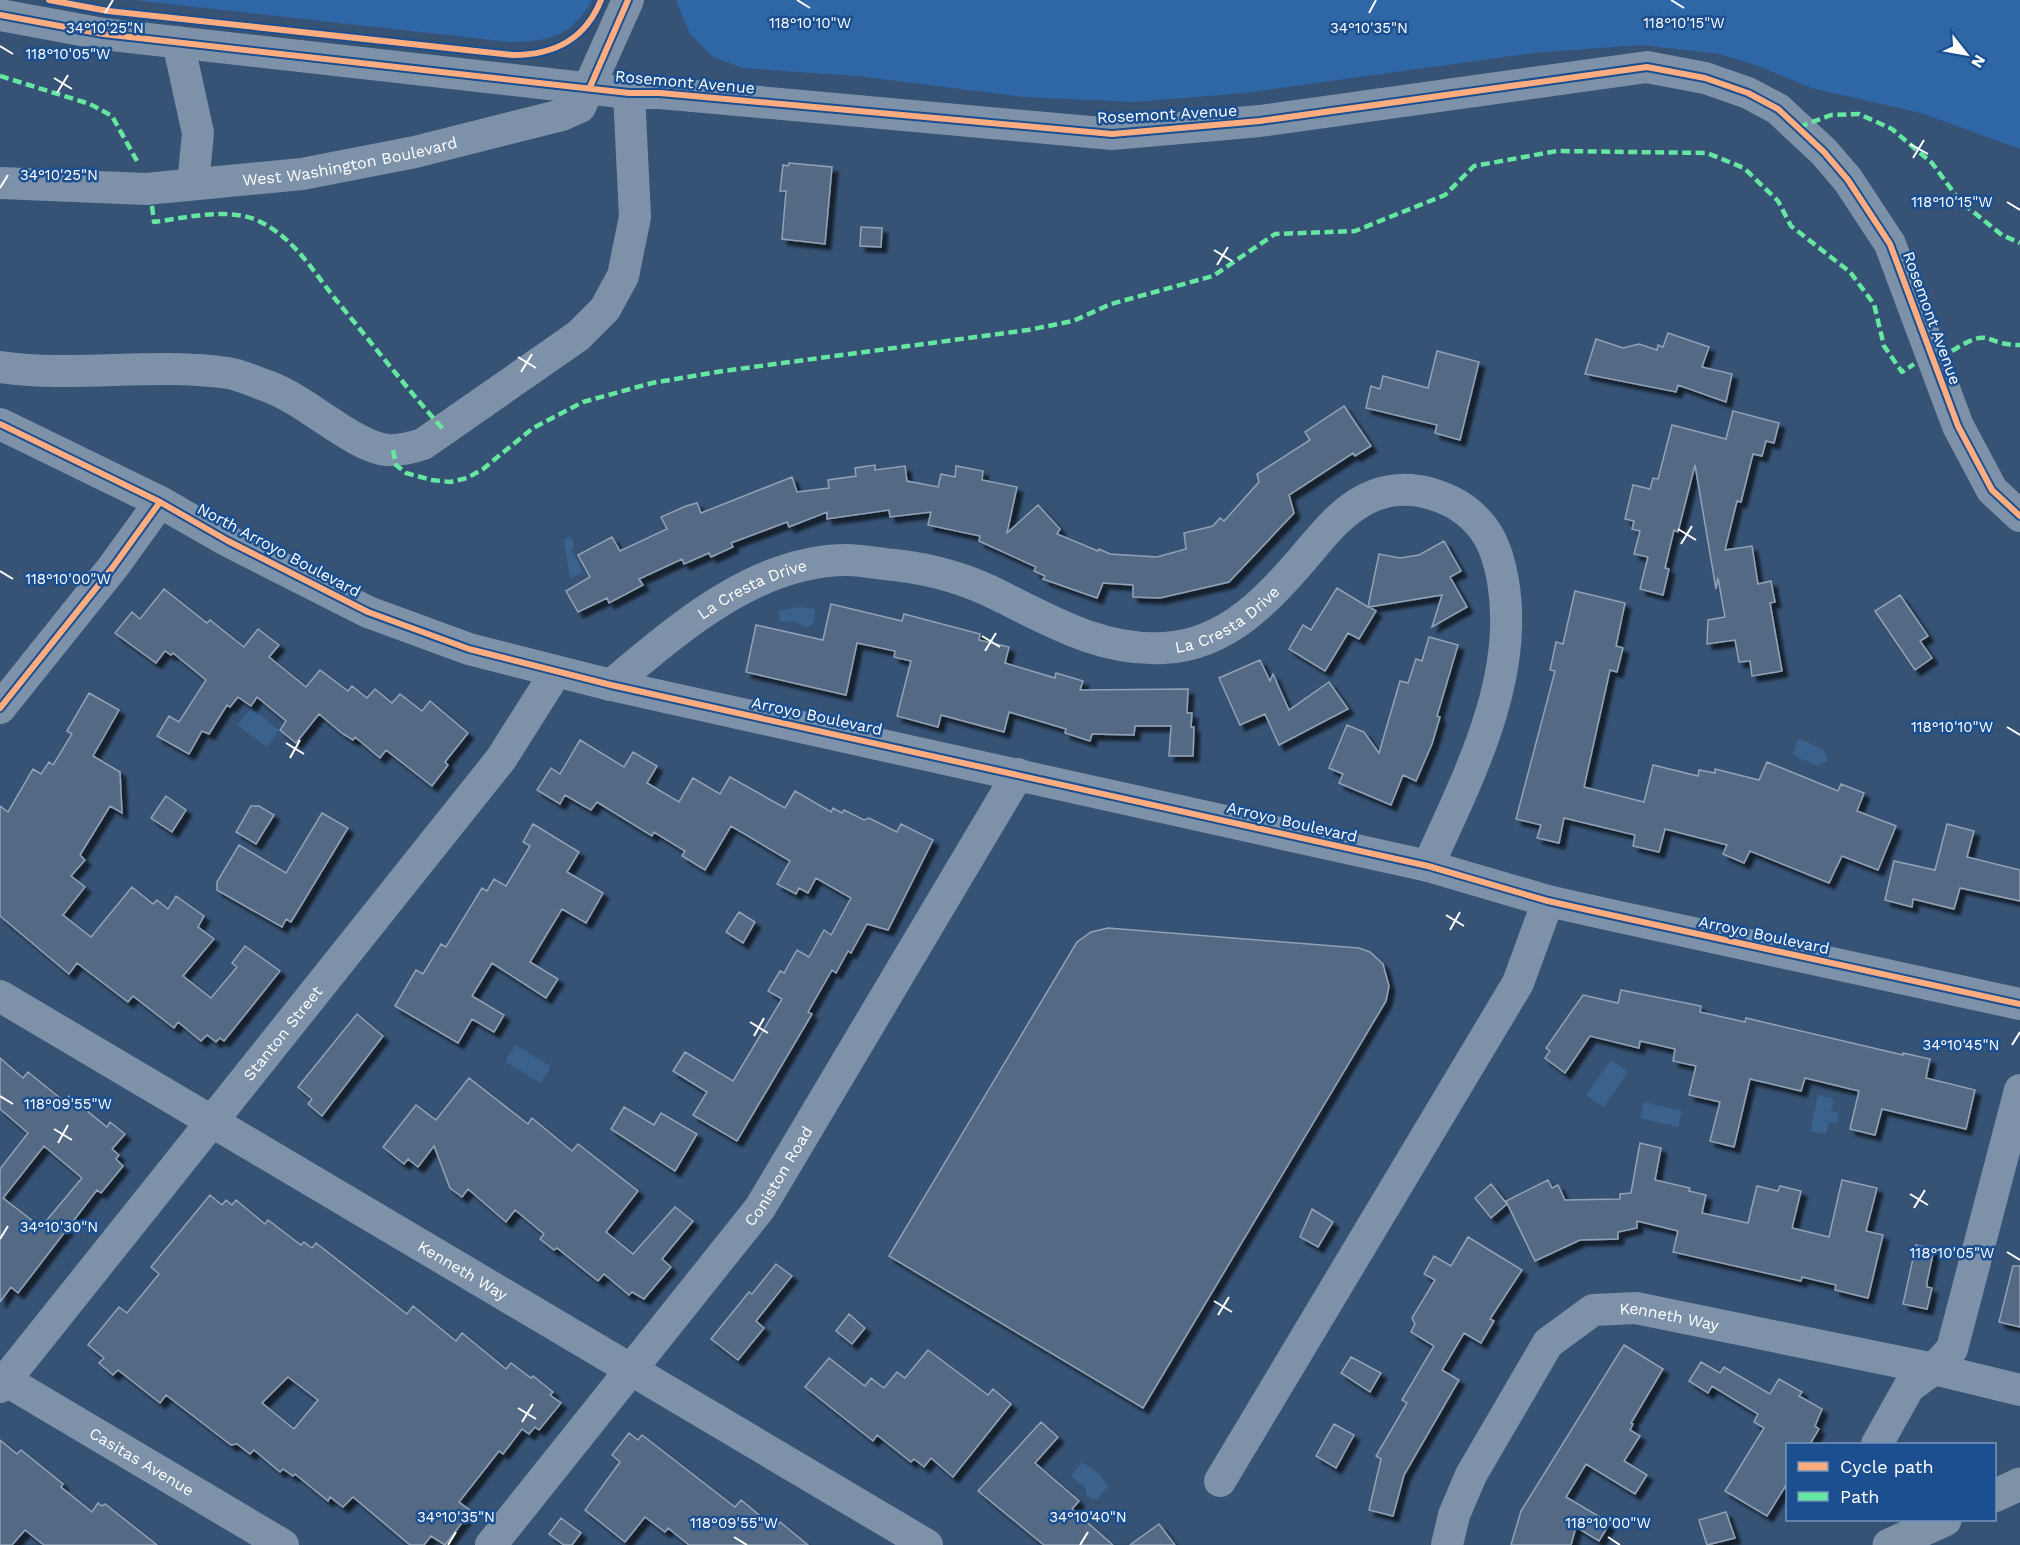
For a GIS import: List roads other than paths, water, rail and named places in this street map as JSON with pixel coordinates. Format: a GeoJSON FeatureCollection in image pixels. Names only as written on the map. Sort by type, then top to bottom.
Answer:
{"type":"FeatureCollection","features":[{"type":"Feature","properties":{"kind":"highway"},"geometry":{"type":"LineString","coordinates":[[1996,1496],[2020,1484]]}},
{"type":"Feature","properties":{"kind":"highway"},"geometry":{"type":"LineString","coordinates":[[1889,1545],[1943,1521]]}},
{"type":"Feature","properties":{"kind":"street","name":"West Washington Boulevard"},"geometry":{"type":"LineString","coordinates":[[0,183],[146,189],[302,174],[415,152],[562,116],[580,107],[628,0]]}},
{"type":"Feature","properties":{"kind":"street","name":"Rosemont Avenue"},"geometry":{"type":"LineString","coordinates":[[0,15],[103,34],[629,93],[660,93],[1112,134],[1260,122],[1647,67],[1705,78],[1748,93],[1778,108],[1824,152],[1848,180],[1890,244],[1958,426],[1992,490],[2020,516]]}},
{"type":"Feature","properties":{"kind":"street"},"geometry":{"type":"LineString","coordinates":[[178,42],[198,133],[193,184]]}},
{"type":"Feature","properties":{"kind":"street"},"geometry":{"type":"LineString","coordinates":[[0,367],[26,371],[174,369],[230,374],[285,392],[368,445],[405,450],[423,444],[578,336],[605,309],[623,276],[635,217],[629,93]]}},
{"type":"Feature","properties":{"kind":"street","name":"North Arroyo Boulevard"},"geometry":{"type":"LineString","coordinates":[[0,424],[160,502],[228,541],[368,612],[470,649],[556,672]]}},
{"type":"Feature","properties":{"kind":"street","name":"La Cresta Drive"},"geometry":{"type":"LineString","coordinates":[[611,685],[666,639],[705,611],[759,581],[804,565],[847,560],[950,575],[1002,596],[1046,621],[1107,644],[1138,649],[1168,648],[1200,642],[1233,626],[1262,604],[1334,522],[1364,500],[1389,489],[1415,489],[1451,502],[1469,512],[1487,530],[1498,552],[1508,622],[1502,668],[1491,714],[1428,866]]}},
{"type":"Feature","properties":{"kind":"street"},"geometry":{"type":"LineString","coordinates":[[0,708],[113,567],[160,502]]}},
{"type":"Feature","properties":{"kind":"street","name":"Arroyo Boulevard"},"geometry":{"type":"LineString","coordinates":[[556,672],[1428,866],[1548,901],[2020,1004]]}},
{"type":"Feature","properties":{"kind":"street","name":"Stanton Street"},"geometry":{"type":"LineString","coordinates":[[2,1381],[212,1123],[501,759],[556,672]]}},
{"type":"Feature","properties":{"kind":"street","name":"Coniston Road"},"geometry":{"type":"LineString","coordinates":[[491,1545],[760,1208],[1018,774]]}},
{"type":"Feature","properties":{"kind":"street"},"geometry":{"type":"LineString","coordinates":[[1220,1480],[1518,982],[1548,901]]}},
{"type":"Feature","properties":{"kind":"street","name":"Kenneth Way"},"geometry":{"type":"LineString","coordinates":[[0,996],[631,1372],[927,1545]]}},
{"type":"Feature","properties":{"kind":"street"},"geometry":{"type":"LineString","coordinates":[[1878,1443],[1909,1387],[1934,1369],[1952,1349],[2020,1090]]}},
{"type":"Feature","properties":{"kind":"street","name":"Kenneth Way"},"geometry":{"type":"LineString","coordinates":[[1447,1545],[1454,1515],[1471,1475],[1548,1343],[1593,1311],[1636,1308],[1934,1369],[2020,1390]]}},
{"type":"Feature","properties":{"kind":"street","name":"Casitas Avenue"},"geometry":{"type":"LineString","coordinates":[[2,1381],[283,1545]]}}]}
